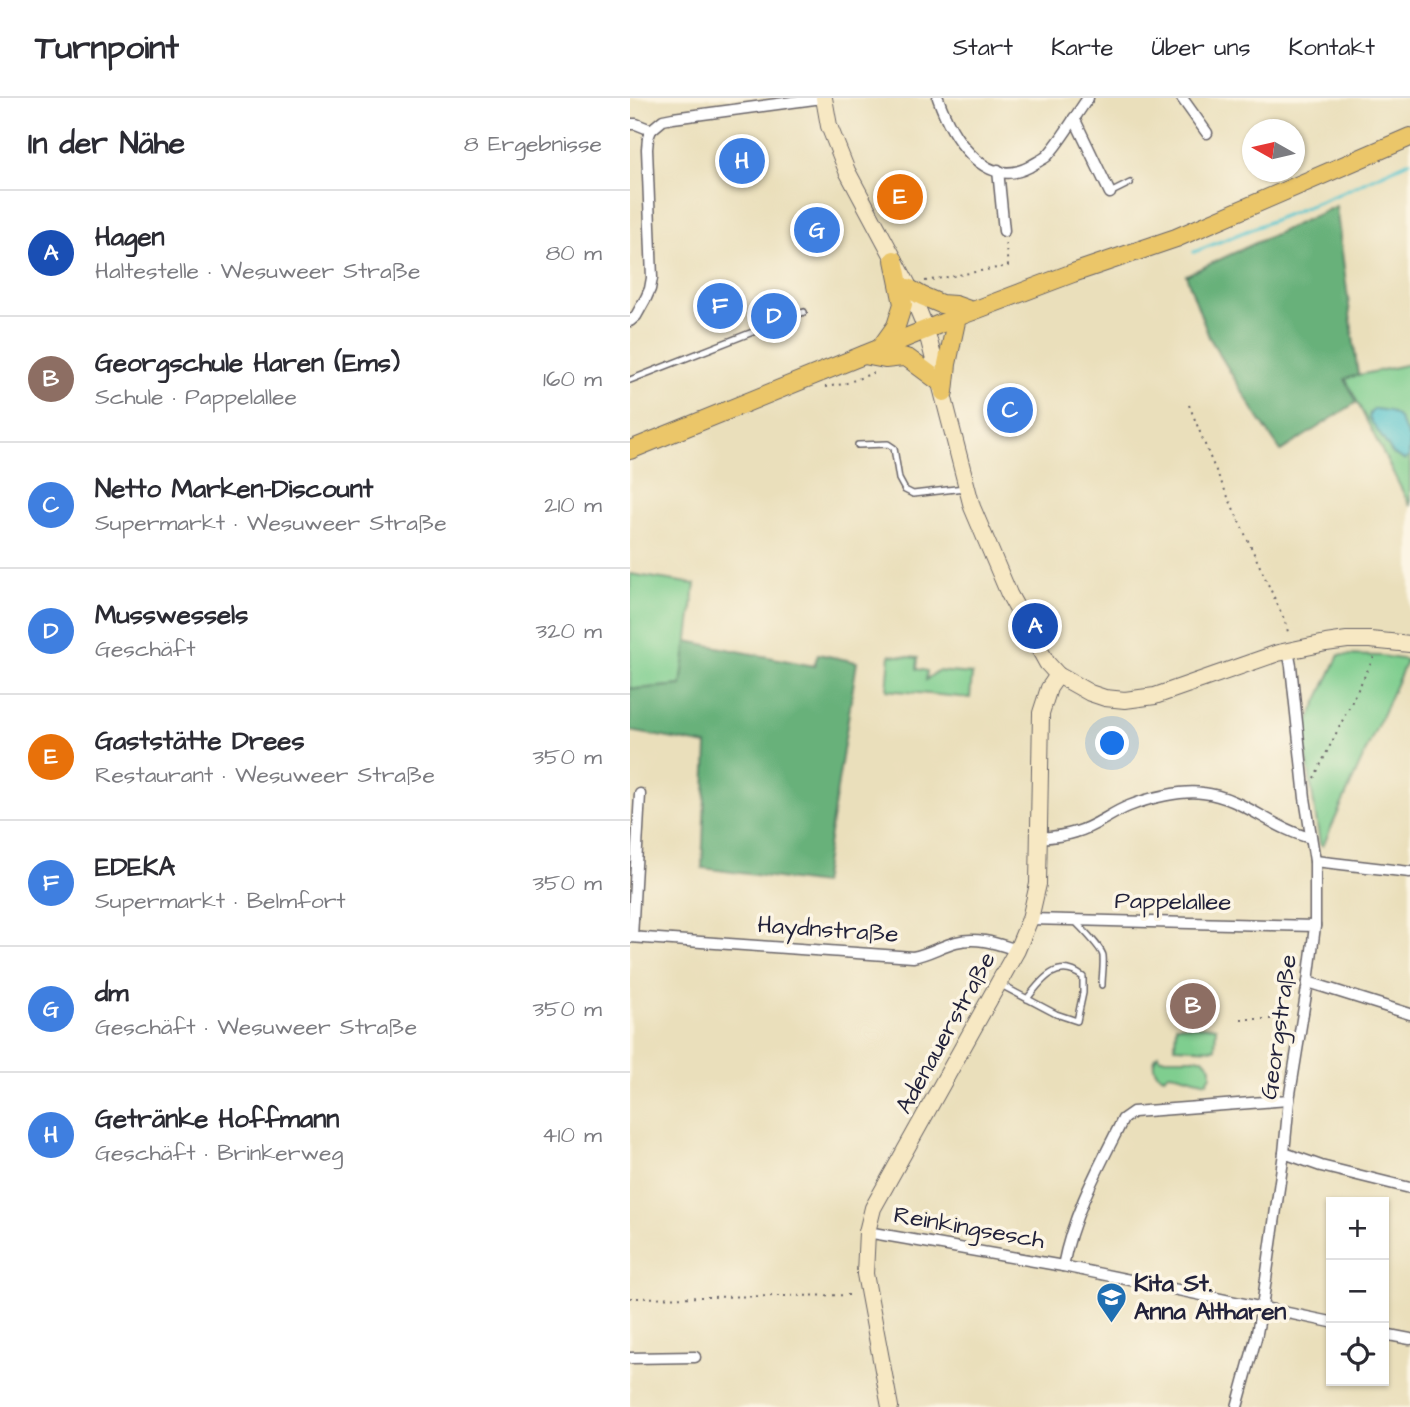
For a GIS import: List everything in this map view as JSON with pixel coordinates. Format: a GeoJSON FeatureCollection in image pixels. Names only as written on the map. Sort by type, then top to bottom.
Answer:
{"type":"FeatureCollection","features":[{"type":"Feature","properties":{"kind":"main road"},"geometry":{"type":"LineString","coordinates":[[823,98],[837,149],[926,329],[972,507],[1009,594],[1047,663],[1058,675],[1090,694],[1125,700],[1155,696],[1290,650],[1347,640],[1410,644]]}},
{"type":"Feature","properties":{"kind":"main road"},"geometry":{"type":"LineString","coordinates":[[630,450],[964,314],[1176,238],[1410,137]]}},
{"type":"Feature","properties":{"kind":"main road"},"geometry":{"type":"LineString","coordinates":[[881,347],[896,326],[903,304],[894,260]]}},
{"type":"Feature","properties":{"kind":"main road"},"geometry":{"type":"LineString","coordinates":[[908,288],[941,304],[955,305],[964,314]]}},
{"type":"Feature","properties":{"kind":"main road"},"geometry":{"type":"LineString","coordinates":[[942,388],[964,314]]}},
{"type":"Feature","properties":{"kind":"main road"},"geometry":{"type":"LineString","coordinates":[[864,355],[885,359],[909,359],[942,388]]}},
{"type":"Feature","properties":{"kind":"main road","name":"Adenauerstraße"},"geometry":{"type":"LineString","coordinates":[[890,1407],[864,1274],[867,1232],[873,1208],[999,984],[1030,919],[1038,884],[1041,713],[1049,688],[1058,675]]}},
{"type":"Feature","properties":{"kind":"street"},"geometry":{"type":"LineString","coordinates":[[630,321],[646,298],[652,278],[647,149],[651,131],[663,120],[673,118],[823,98]]}},
{"type":"Feature","properties":{"kind":"street"},"geometry":{"type":"LineString","coordinates":[[938,98],[957,139],[969,153],[984,165],[1009,173],[1019,172],[1045,158],[1088,98]]}},
{"type":"Feature","properties":{"kind":"street"},"geometry":{"type":"LineString","coordinates":[[1182,98],[1207,133]]}},
{"type":"Feature","properties":{"kind":"street"},"geometry":{"type":"LineString","coordinates":[[1073,118],[1110,193]]}},
{"type":"Feature","properties":{"kind":"street"},"geometry":{"type":"LineString","coordinates":[[630,124],[651,131]]}},
{"type":"Feature","properties":{"kind":"street"},"geometry":{"type":"LineString","coordinates":[[998,170],[1004,231]]}},
{"type":"Feature","properties":{"kind":"street","name":"Georgstraße"},"geometry":{"type":"LineString","coordinates":[[1237,1407],[1262,1307],[1315,926],[1315,861],[1305,798],[1290,650]]}},
{"type":"Feature","properties":{"kind":"street"},"geometry":{"type":"LineString","coordinates":[[1039,838],[1079,832],[1129,806],[1173,794],[1202,792],[1228,800],[1296,834],[1311,838]]}},
{"type":"Feature","properties":{"kind":"street","name":"Haydnstraße"},"geometry":{"type":"LineString","coordinates":[[640,794],[631,937],[913,957],[956,942],[975,940],[1017,950]]}},
{"type":"Feature","properties":{"kind":"street"},"geometry":{"type":"LineString","coordinates":[[1315,861],[1410,872]]}},
{"type":"Feature","properties":{"kind":"street","name":"Pappelallee"},"geometry":{"type":"LineString","coordinates":[[1030,919],[1315,926]]}},
{"type":"Feature","properties":{"kind":"street"},"geometry":{"type":"LineString","coordinates":[[1308,982],[1410,1014]]}},
{"type":"Feature","properties":{"kind":"street","name":"Reinkingsesch"},"geometry":{"type":"LineString","coordinates":[[1063,1266],[1070,1233],[1080,1206],[1123,1118],[1133,1112],[1289,1100]]}},
{"type":"Feature","properties":{"kind":"street"},"geometry":{"type":"LineString","coordinates":[[1284,1153],[1321,1166],[1410,1188]]}},
{"type":"Feature","properties":{"kind":"street","name":"Reinkingsesch"},"geometry":{"type":"LineString","coordinates":[[867,1232],[1063,1266],[1326,1321]]}},
{"type":"Feature","properties":{"kind":"street"},"geometry":{"type":"LineString","coordinates":[[1389,1335],[1410,1339]]}},
{"type":"Feature","properties":{"kind":"street"},"geometry":{"type":"LineString","coordinates":[[630,1358],[695,1357]]}},
{"type":"Feature","properties":{"kind":"lane"},"geometry":{"type":"LineString","coordinates":[[1110,193],[1130,183]]}},
{"type":"Feature","properties":{"kind":"lane"},"geometry":{"type":"LineString","coordinates":[[630,380],[804,312]]}},
{"type":"Feature","properties":{"kind":"lane"},"geometry":{"type":"LineString","coordinates":[[858,445],[888,444],[894,448],[899,479],[905,490],[913,494],[967,487]]}},
{"type":"Feature","properties":{"kind":"lane"},"geometry":{"type":"LineString","coordinates":[[1075,921],[1100,948],[1103,956],[1102,985]]}},
{"type":"Feature","properties":{"kind":"lane"},"geometry":{"type":"LineString","coordinates":[[999,984],[1027,999],[1056,1014],[1077,1021],[1083,993],[1083,977],[1074,971],[1063,969],[1049,974],[1027,999]]}},
{"type":"Feature","properties":{"kind":"path"},"geometry":{"type":"LineString","coordinates":[[936,302],[934,290],[921,282],[1008,266],[1004,231]]}},
{"type":"Feature","properties":{"kind":"path"},"geometry":{"type":"LineString","coordinates":[[1189,405],[1212,462],[1284,619],[1290,650]]}},
{"type":"Feature","properties":{"kind":"path"},"geometry":{"type":"LineString","coordinates":[[1305,798],[1381,641]]}},
{"type":"Feature","properties":{"kind":"path"},"geometry":{"type":"LineString","coordinates":[[1241,1019],[1302,1019]]}},
{"type":"Feature","properties":{"kind":"path"},"geometry":{"type":"LineString","coordinates":[[630,1298],[869,1295]]}},
{"type":"Feature","properties":{"kind":"green space"},"geometry":{"type":"Polygon","coordinates":[[[1336,206],[1358,375],[1345,379],[1357,402],[1281,451],[1209,337],[1186,275],[1336,206]]]}},
{"type":"Feature","properties":{"kind":"green space"},"geometry":{"type":"Polygon","coordinates":[[[1410,364],[1410,506],[1345,378],[1410,364]]]}},
{"type":"Feature","properties":{"kind":"green space"},"geometry":{"type":"Polygon","coordinates":[[[630,574],[695,584],[682,685],[630,688],[630,574]]]}},
{"type":"Feature","properties":{"kind":"green space"},"geometry":{"type":"Polygon","coordinates":[[[687,641],[814,666],[818,654],[857,662],[822,884],[702,868],[707,745],[630,731],[630,688],[681,685],[687,641]]]}},
{"type":"Feature","properties":{"kind":"green space"},"geometry":{"type":"Polygon","coordinates":[[[890,655],[918,658],[917,669],[927,671],[926,680],[937,671],[972,674],[970,698],[887,690],[890,655]]]}},
{"type":"Feature","properties":{"kind":"green space"},"geometry":{"type":"Polygon","coordinates":[[[1339,655],[1382,656],[1407,660],[1323,846],[1320,844],[1303,732],[1339,655]]]}},
{"type":"Feature","properties":{"kind":"green space"},"geometry":{"type":"Polygon","coordinates":[[[1176,1025],[1216,1027],[1215,1049],[1175,1047],[1176,1025]]]}},
{"type":"Feature","properties":{"kind":"green space"},"geometry":{"type":"Polygon","coordinates":[[[1158,1054],[1160,1058],[1203,1058],[1211,1067],[1211,1075],[1207,1082],[1168,1073],[1164,1077],[1154,1067],[1158,1054]]]}},
{"type":"Feature","properties":{"kind":"water"},"geometry":{"type":"Polygon","coordinates":[[[1375,409],[1389,411],[1398,417],[1410,440],[1409,457],[1404,460],[1393,454],[1369,418],[1375,409]]]}},
{"type":"Feature","properties":{"kind":"waterway"},"geometry":{"type":"LineString","coordinates":[[1194,252],[1336,195],[1410,161]]}},
{"type":"Feature","properties":{"kind":"place","name":"Getränke Hoffmann"},"geometry":{"type":"Point","coordinates":[742,161]}},
{"type":"Feature","properties":{"kind":"place","name":"Gaststätte Drees"},"geometry":{"type":"Point","coordinates":[900,197]}},
{"type":"Feature","properties":{"kind":"place","name":"dm"},"geometry":{"type":"Point","coordinates":[817,230]}},
{"type":"Feature","properties":{"kind":"place","name":"EDEKA"},"geometry":{"type":"Point","coordinates":[720,306]}},
{"type":"Feature","properties":{"kind":"place","name":"Musswessels"},"geometry":{"type":"Point","coordinates":[774,316]}},
{"type":"Feature","properties":{"kind":"place","name":"Netto Marken-Discount"},"geometry":{"type":"Point","coordinates":[1010,410]}},
{"type":"Feature","properties":{"kind":"place","name":"Hagen"},"geometry":{"type":"Point","coordinates":[1035,626]}},
{"type":"Feature","properties":{"kind":"place","name":"Georgschule Haren (Ems)"},"geometry":{"type":"Point","coordinates":[1193,1006]}},
{"type":"Feature","properties":{"kind":"place","name":"Kita St. Anna Altharen"},"geometry":{"type":"Point","coordinates":[1111,1325]}}]}
